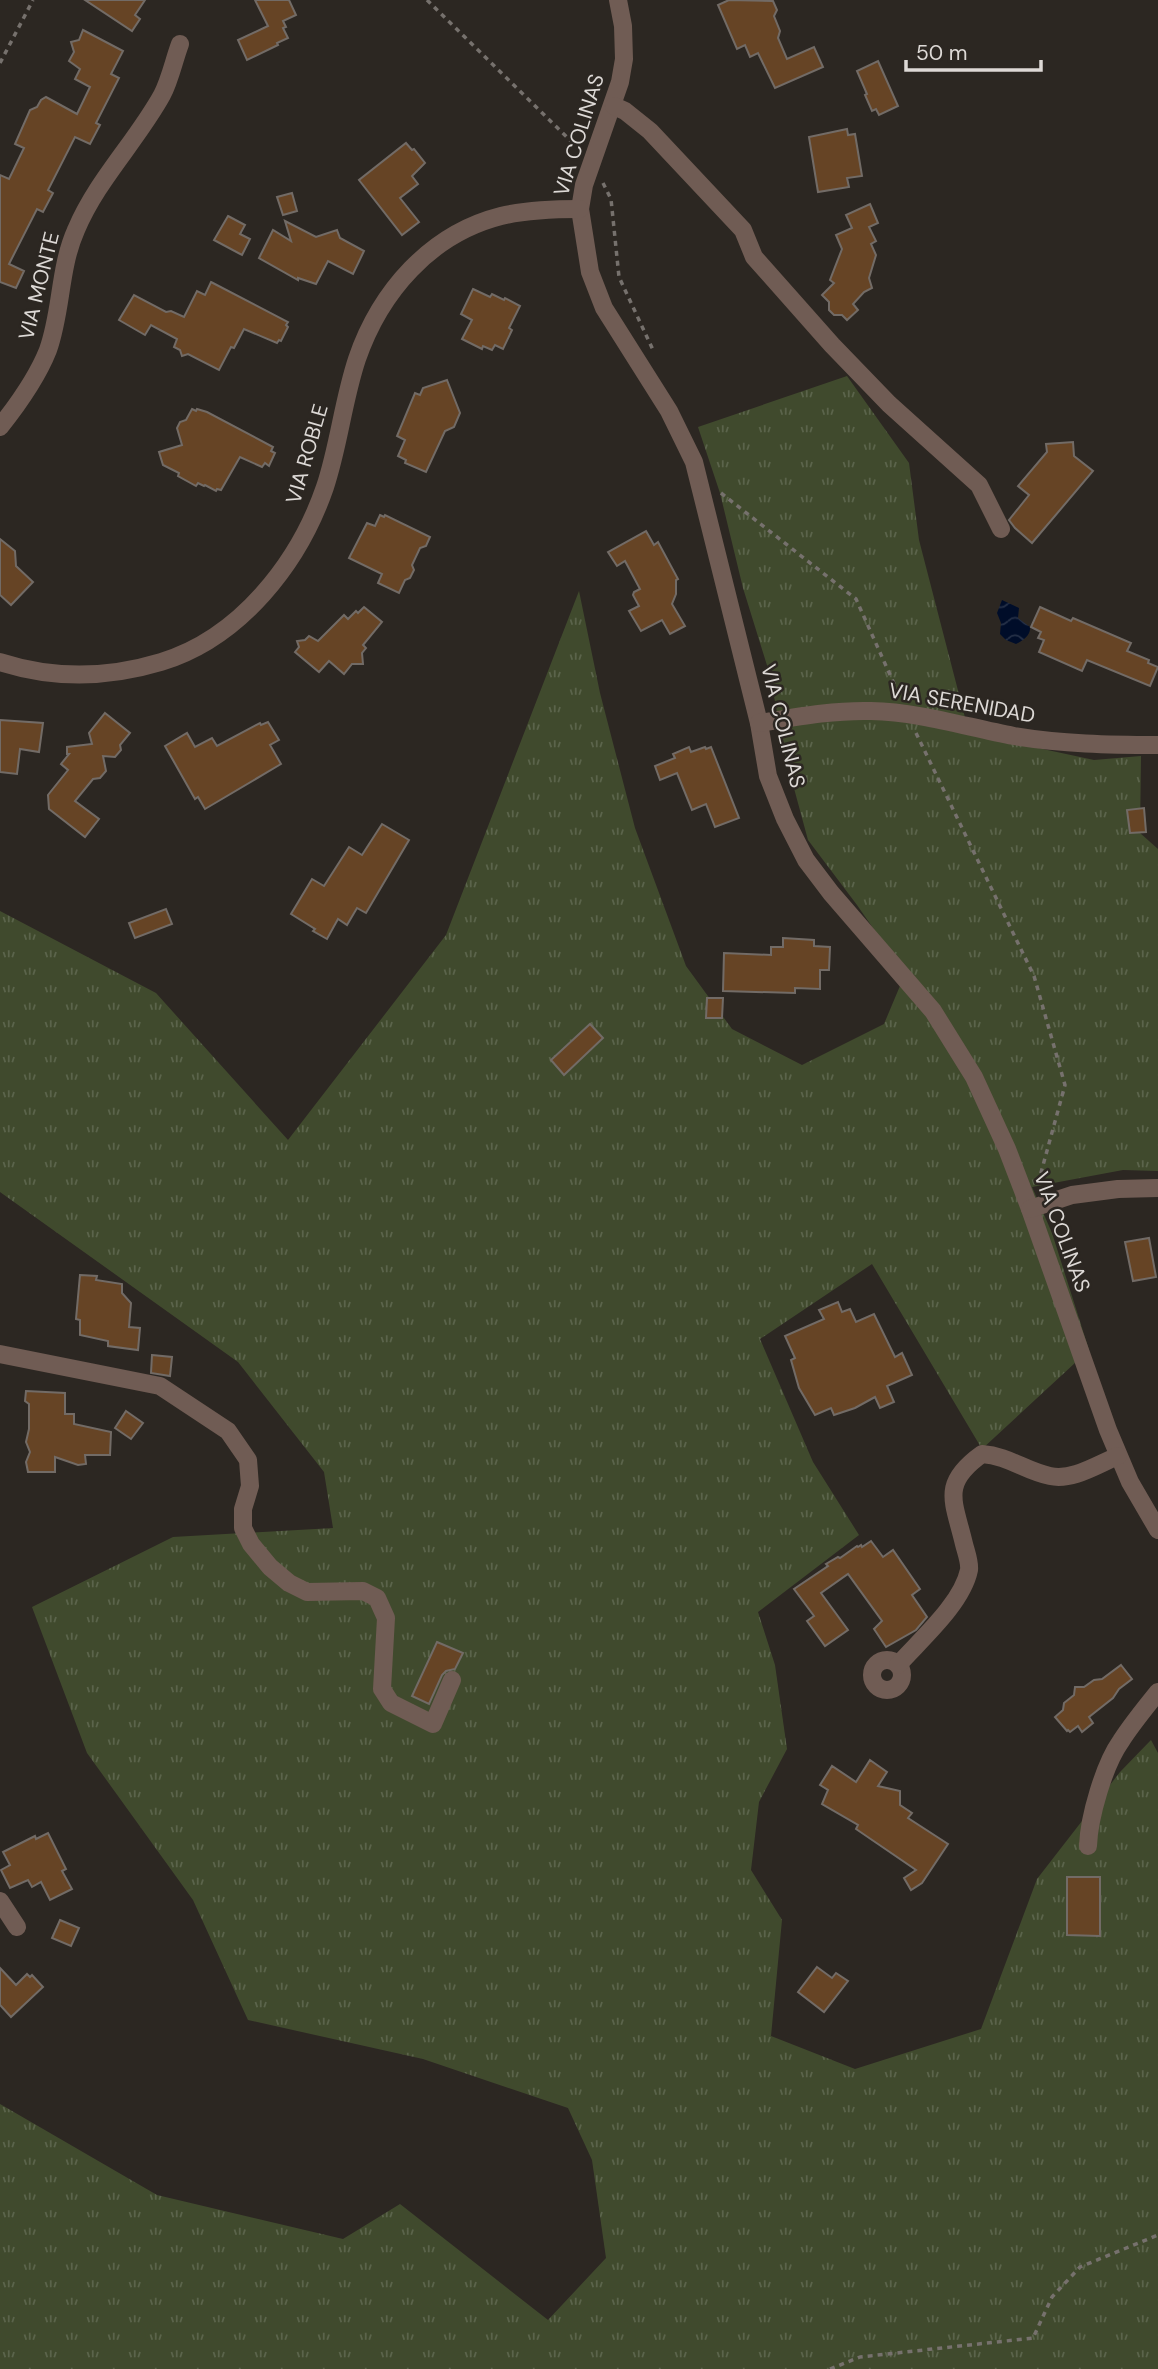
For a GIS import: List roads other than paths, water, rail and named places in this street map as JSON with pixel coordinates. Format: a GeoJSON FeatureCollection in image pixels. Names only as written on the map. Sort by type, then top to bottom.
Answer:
{"type":"FeatureCollection","features":[{"type":"Feature","properties":{"kind":"street","name":"VIA COLINAS"},"geometry":{"type":"LineString","coordinates":[[618,0],[623,26],[624,59],[614,106],[584,186],[580,209],[590,272],[604,308],[669,411],[694,462],[759,723],[768,776],[785,819],[806,860],[933,1011],[974,1077],[1007,1149],[1030,1209],[1118,1456],[1158,1530]]}},
{"type":"Feature","properties":{"kind":"street","name":"VIA MONTE"},"geometry":{"type":"LineString","coordinates":[[0,427],[32,382],[48,349],[64,266],[75,231],[97,188],[136,137],[164,92],[180,44]]}},
{"type":"Feature","properties":{"kind":"street"},"geometry":{"type":"LineString","coordinates":[[614,106],[625,111],[650,131],[743,230],[754,257],[823,335],[890,404],[979,485],[1000,528]]}},
{"type":"Feature","properties":{"kind":"street","name":"VIA ROBLE"},"geometry":{"type":"LineString","coordinates":[[0,662],[21,669],[68,675],[105,674],[138,669],[171,659],[202,645],[232,623],[275,580],[310,524],[325,487],[357,359],[374,318],[395,286],[415,264],[448,238],[474,224],[547,209],[580,209]]}},
{"type":"Feature","properties":{"kind":"street","name":"VIA SERENIDAD"},"geometry":{"type":"LineString","coordinates":[[759,723],[818,713],[871,711],[908,714],[1058,743],[1158,745]]}},
{"type":"Feature","properties":{"kind":"street"},"geometry":{"type":"LineString","coordinates":[[1030,1209],[1072,1195],[1118,1189],[1158,1188]]}},
{"type":"Feature","properties":{"kind":"street"},"geometry":{"type":"LineString","coordinates":[[0,1354],[160,1386],[228,1431],[248,1460],[250,1486],[243,1509],[243,1528],[251,1544],[270,1567],[289,1583],[307,1592],[363,1591],[377,1598],[386,1618],[382,1689],[391,1703],[433,1724],[452,1680]]}},
{"type":"Feature","properties":{"kind":"street"},"geometry":{"type":"LineString","coordinates":[[898,1665],[955,1601],[970,1568],[953,1496],[955,1480],[967,1464],[982,1454],[999,1455],[1051,1476],[1070,1476],[1118,1456]]}},
{"type":"Feature","properties":{"kind":"street"},"geometry":{"type":"LineString","coordinates":[[1088,1846],[1089,1826],[1101,1785],[1119,1743],[1158,1692]]}},
{"type":"Feature","properties":{"kind":"street"},"geometry":{"type":"LineString","coordinates":[[0,1900],[17,1927]]}},
{"type":"Feature","properties":{"kind":"water"},"geometry":{"type":"Polygon","coordinates":[[[1002,600],[1019,608],[1018,618],[1030,627],[1026,637],[1016,644],[1000,634],[1001,623],[997,613],[1002,600]]]}}]}
